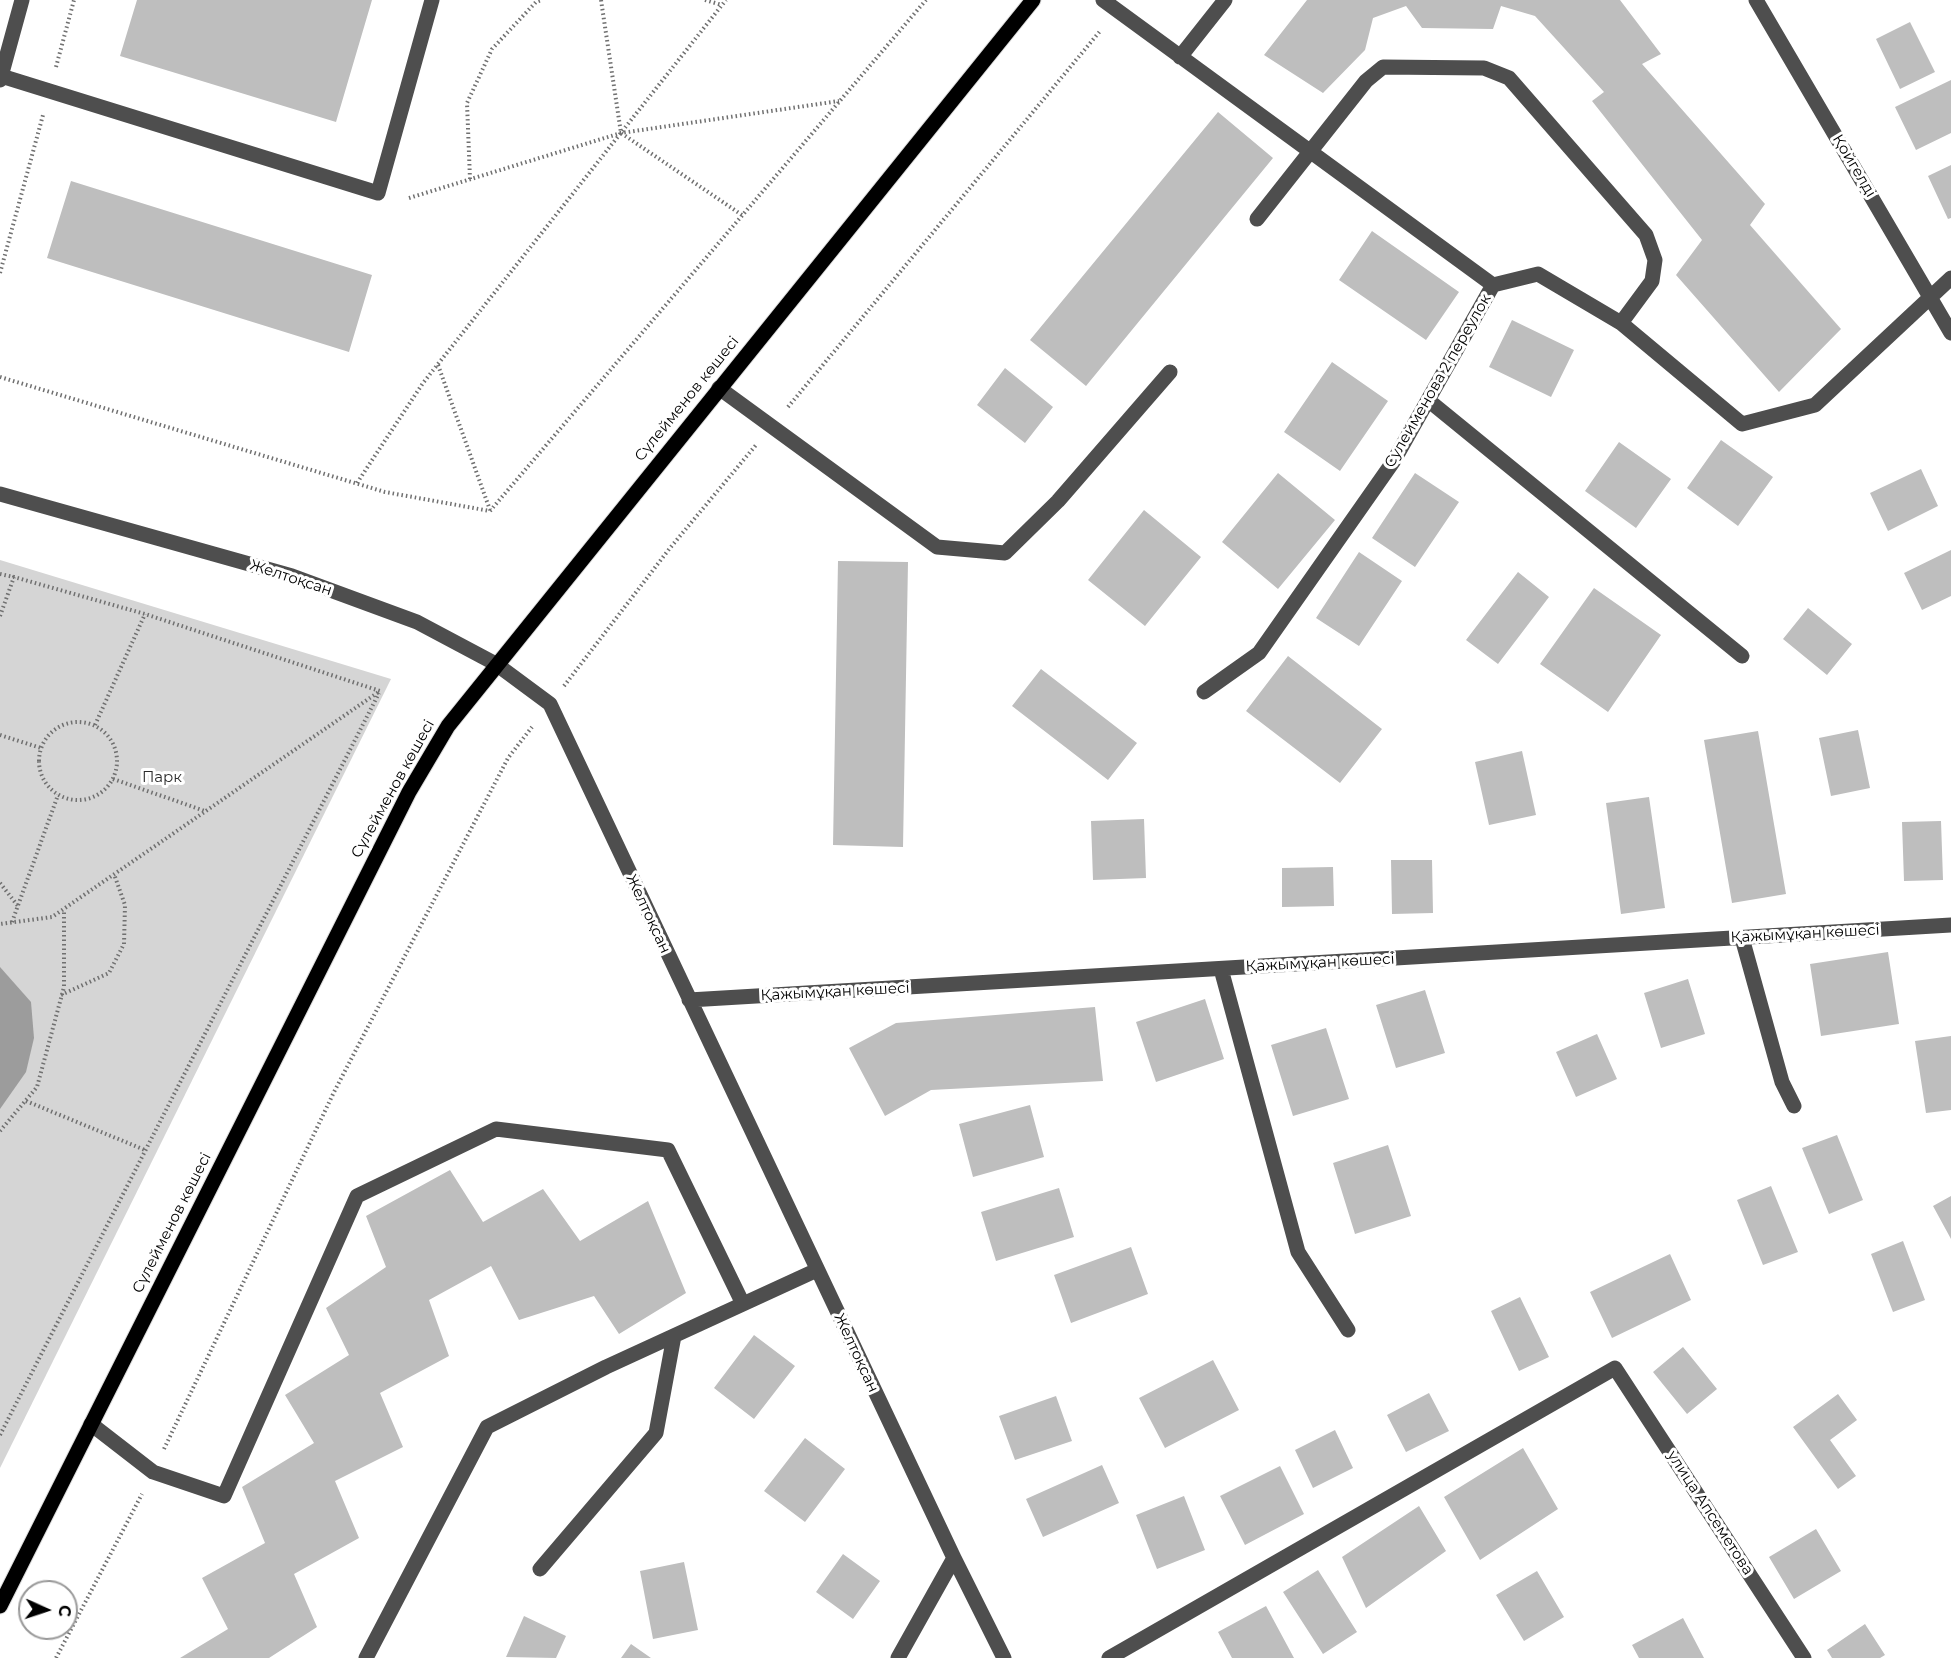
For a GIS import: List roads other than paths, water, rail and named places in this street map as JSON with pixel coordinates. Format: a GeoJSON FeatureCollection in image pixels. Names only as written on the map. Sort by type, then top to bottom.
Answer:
{"type":"FeatureCollection","features":[{"type":"Feature","properties":{"kind":"main road","name":"Сүлейменов көшесі"},"geometry":{"type":"LineString","coordinates":[[0,1606],[409,792],[448,726],[1033,0]]}},
{"type":"Feature","properties":{"kind":"street"},"geometry":{"type":"LineString","coordinates":[[22,0],[0,78],[50,90],[378,193],[432,0]]}},
{"type":"Feature","properties":{"kind":"street"},"geometry":{"type":"LineString","coordinates":[[1103,0],[1493,285]]}},
{"type":"Feature","properties":{"kind":"street"},"geometry":{"type":"LineString","coordinates":[[1180,57],[1225,0]]}},
{"type":"Feature","properties":{"kind":"street","name":"Қойгелді"},"geometry":{"type":"LineString","coordinates":[[1756,0],[1951,333]]}},
{"type":"Feature","properties":{"kind":"street"},"geometry":{"type":"LineString","coordinates":[[1257,219],[1366,81],[1383,67],[1484,69],[1509,78],[1646,235],[1656,260],[1652,281],[1621,323]]}},
{"type":"Feature","properties":{"kind":"street","name":"Сулейменова 2 переулок"},"geometry":{"type":"LineString","coordinates":[[1204,692],[1259,653],[1393,462],[1493,285],[1539,274],[1621,323],[1742,424],[1815,405],[1931,297]]}},
{"type":"Feature","properties":{"kind":"street"},"geometry":{"type":"LineString","coordinates":[[1931,297],[1951,278]]}},
{"type":"Feature","properties":{"kind":"street"},"geometry":{"type":"LineString","coordinates":[[719,388],[937,548],[1005,553],[1058,501],[1170,372]]}},
{"type":"Feature","properties":{"kind":"street"},"geometry":{"type":"LineString","coordinates":[[1428,400],[1742,656]]}},
{"type":"Feature","properties":{"kind":"street","name":"Желтоқсан"},"geometry":{"type":"LineString","coordinates":[[0,494],[291,576],[417,622],[496,664],[550,705],[954,1558],[1004,1658]]}},
{"type":"Feature","properties":{"kind":"street","name":"Қажымұқан көшесі"},"geometry":{"type":"LineString","coordinates":[[689,1000],[1951,926]]}},
{"type":"Feature","properties":{"kind":"street"},"geometry":{"type":"LineString","coordinates":[[1742,938],[1782,1082],[1794,1106]]}},
{"type":"Feature","properties":{"kind":"street"},"geometry":{"type":"LineString","coordinates":[[1221,969],[1298,1252],[1348,1330]]}},
{"type":"Feature","properties":{"kind":"street"},"geometry":{"type":"LineString","coordinates":[[91,1424],[153,1472],[224,1496],[357,1196],[496,1129],[668,1150],[743,1304]]}},
{"type":"Feature","properties":{"kind":"street"},"geometry":{"type":"LineString","coordinates":[[366,1658],[487,1427],[674,1336],[817,1270]]}},
{"type":"Feature","properties":{"kind":"street"},"geometry":{"type":"LineString","coordinates":[[540,1569],[656,1434],[674,1336]]}},
{"type":"Feature","properties":{"kind":"street","name":"улица Апсеметова"},"geometry":{"type":"LineString","coordinates":[[1109,1658],[1615,1368],[1804,1658]]}},
{"type":"Feature","properties":{"kind":"street"},"geometry":{"type":"LineString","coordinates":[[898,1658],[954,1558]]}},
{"type":"Feature","properties":{"kind":"park label","name":"Парк"},"geometry":{"type":"Point","coordinates":[162,778]}}]}
